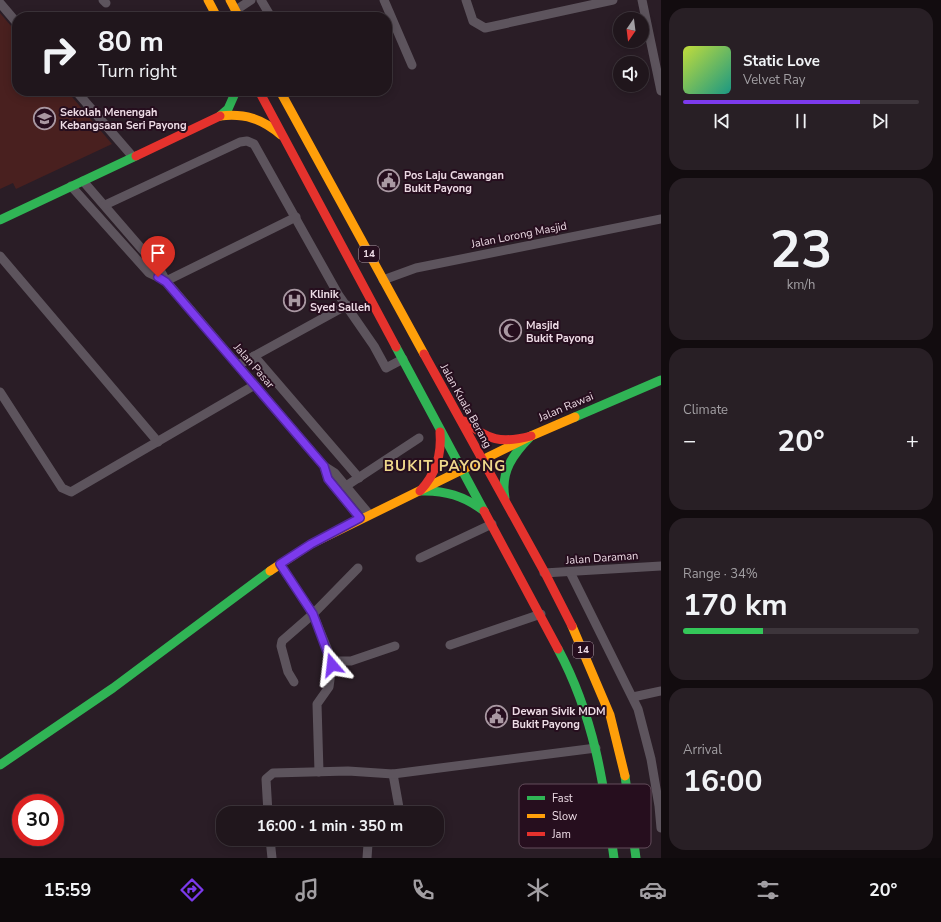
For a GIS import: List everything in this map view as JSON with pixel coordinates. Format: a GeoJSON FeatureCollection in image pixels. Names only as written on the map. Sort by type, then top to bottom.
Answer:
{"type":"FeatureCollection","features":[{"type":"Feature","properties":{"kind":"main road"},"geometry":{"type":"LineString","coordinates":[[208,0],[214,12]]}},
{"type":"Feature","properties":{"kind":"main road"},"geometry":{"type":"LineString","coordinates":[[230,0],[236,12]]}},
{"type":"Feature","properties":{"kind":"main road"},"geometry":{"type":"LineString","coordinates":[[220,116],[228,109],[234,96]]}},
{"type":"Feature","properties":{"kind":"main road","name":"14"},"geometry":{"type":"LineString","coordinates":[[262,96],[287,140],[439,427],[541,614],[572,678],[589,723],[604,784]]}},
{"type":"Feature","properties":{"kind":"main road","name":"Jalan Kuala Berang"},"geometry":{"type":"LineString","coordinates":[[283,96],[544,573],[581,646],[610,717],[627,784]]}},
{"type":"Feature","properties":{"kind":"main road"},"geometry":{"type":"LineString","coordinates":[[0,220],[220,116],[236,113],[252,116],[264,122],[287,140]]}},
{"type":"Feature","properties":{"kind":"main road","name":"Jalan Rawai"},"geometry":{"type":"LineString","coordinates":[[0,765],[113,688],[280,564],[311,544],[360,518],[420,492],[531,436],[661,380]]}},
{"type":"Feature","properties":{"kind":"main road"},"geometry":{"type":"LineString","coordinates":[[459,417],[479,433],[491,439],[513,441],[531,436]]}},
{"type":"Feature","properties":{"kind":"main road"},"geometry":{"type":"LineString","coordinates":[[420,492],[432,475],[440,456],[442,447],[439,427]]}},
{"type":"Feature","properties":{"kind":"main road"},"geometry":{"type":"LineString","coordinates":[[506,504],[503,489],[507,465],[518,449],[531,436]]}},
{"type":"Feature","properties":{"kind":"main road"},"geometry":{"type":"LineString","coordinates":[[420,492],[436,490],[457,494],[472,502],[487,514]]}},
{"type":"Feature","properties":{"kind":"main road","name":"14"},"geometry":{"type":"LineString","coordinates":[[613,848],[614,858]]}},
{"type":"Feature","properties":{"kind":"main road","name":"Jalan Kuala Berang"},"geometry":{"type":"LineString","coordinates":[[635,848],[636,858]]}},
{"type":"Feature","properties":{"kind":"street"},"geometry":{"type":"LineString","coordinates":[[239,12],[251,0]]}},
{"type":"Feature","properties":{"kind":"street"},"geometry":{"type":"LineString","coordinates":[[261,0],[268,12]]}},
{"type":"Feature","properties":{"kind":"street"},"geometry":{"type":"LineString","coordinates":[[384,0],[389,12]]}},
{"type":"Feature","properties":{"kind":"street"},"geometry":{"type":"LineString","coordinates":[[466,0],[473,21],[485,28],[613,0]]}},
{"type":"Feature","properties":{"kind":"street"},"geometry":{"type":"LineString","coordinates":[[642,0],[661,91]]}},
{"type":"Feature","properties":{"kind":"street"},"geometry":{"type":"LineString","coordinates":[[0,3],[12,17]]}},
{"type":"Feature","properties":{"kind":"street"},"geometry":{"type":"LineString","coordinates":[[392,19],[412,65]]}},
{"type":"Feature","properties":{"kind":"street"},"geometry":{"type":"LineString","coordinates":[[80,96],[133,157]]}},
{"type":"Feature","properties":{"kind":"street"},"geometry":{"type":"LineString","coordinates":[[105,206],[240,142],[247,141],[254,144],[338,294],[374,346],[386,368],[403,359]]}},
{"type":"Feature","properties":{"kind":"street","name":"Jalan Pasar"},"geometry":{"type":"LineString","coordinates":[[83,180],[160,270],[166,282],[324,466],[335,473],[369,514]]}},
{"type":"Feature","properties":{"kind":"street","name":"Jalan Pasar"},"geometry":{"type":"LineString","coordinates":[[71,186],[149,273],[166,282]]}},
{"type":"Feature","properties":{"kind":"street"},"geometry":{"type":"LineString","coordinates":[[166,282],[296,217]]}},
{"type":"Feature","properties":{"kind":"street","name":"Jalan Lorong Masjid"},"geometry":{"type":"LineString","coordinates":[[383,280],[416,268],[661,219]]}},
{"type":"Feature","properties":{"kind":"street"},"geometry":{"type":"LineString","coordinates":[[0,256],[158,442]]}},
{"type":"Feature","properties":{"kind":"street"},"geometry":{"type":"LineString","coordinates":[[238,365],[347,305]]}},
{"type":"Feature","properties":{"kind":"street"},"geometry":{"type":"LineString","coordinates":[[254,356],[359,478]]}},
{"type":"Feature","properties":{"kind":"street"},"geometry":{"type":"LineString","coordinates":[[0,392],[62,488],[68,491],[74,491],[255,385]]}},
{"type":"Feature","properties":{"kind":"street"},"geometry":{"type":"LineString","coordinates":[[346,486],[419,438]]}},
{"type":"Feature","properties":{"kind":"street","name":"Jalan Pasar"},"geometry":{"type":"LineString","coordinates":[[324,466],[328,479],[360,518]]}},
{"type":"Feature","properties":{"kind":"street"},"geometry":{"type":"LineString","coordinates":[[420,558],[492,524]]}},
{"type":"Feature","properties":{"kind":"street"},"geometry":{"type":"LineString","coordinates":[[280,564],[313,614],[331,661],[329,687],[317,704],[319,772]]}},
{"type":"Feature","properties":{"kind":"street","name":"Jalan Daraman"},"geometry":{"type":"LineString","coordinates":[[544,573],[661,566]]}},
{"type":"Feature","properties":{"kind":"street"},"geometry":{"type":"LineString","coordinates":[[294,682],[288,672],[281,646],[282,641],[313,614],[358,568]]}},
{"type":"Feature","properties":{"kind":"street"},"geometry":{"type":"LineString","coordinates":[[570,572],[633,697],[641,718],[651,759],[661,828]]}},
{"type":"Feature","properties":{"kind":"street"},"geometry":{"type":"LineString","coordinates":[[450,645],[541,614]]}},
{"type":"Feature","properties":{"kind":"street"},"geometry":{"type":"LineString","coordinates":[[331,661],[351,661],[394,646]]}},
{"type":"Feature","properties":{"kind":"street"},"geometry":{"type":"LineString","coordinates":[[633,697],[661,691]]}},
{"type":"Feature","properties":{"kind":"street"},"geometry":{"type":"LineString","coordinates":[[268,806],[266,779],[273,773],[348,771],[393,774],[596,748]]}},
{"type":"Feature","properties":{"kind":"street"},"geometry":{"type":"LineString","coordinates":[[393,774],[399,806]]}},
{"type":"Feature","properties":{"kind":"street"},"geometry":{"type":"LineString","coordinates":[[271,846],[272,858]]}},
{"type":"Feature","properties":{"kind":"street"},"geometry":{"type":"LineString","coordinates":[[368,846],[368,858]]}},
{"type":"Feature","properties":{"kind":"shaded area","name":"Sekolah Menengah Kebangsaan Seri Payong"},"geometry":{"type":"Polygon","coordinates":[[[0,13],[12,27],[12,96],[71,96],[112,144],[16,189],[13,183],[0,189],[0,13]]]}},
{"type":"Feature","properties":{"kind":"traffic: fast"},"geometry":{"type":"LineString","coordinates":[[220,116],[228,109],[234,96]]}},
{"type":"Feature","properties":{"kind":"traffic: fast"},"geometry":{"type":"LineString","coordinates":[[0,220],[136,156]]}},
{"type":"Feature","properties":{"kind":"traffic: fast"},"geometry":{"type":"LineString","coordinates":[[396,347],[484,511]]}},
{"type":"Feature","properties":{"kind":"traffic: fast"},"geometry":{"type":"LineString","coordinates":[[575,417],[661,380]]}},
{"type":"Feature","properties":{"kind":"traffic: fast"},"geometry":{"type":"LineString","coordinates":[[505,498],[504,480],[509,464],[531,436]]}},
{"type":"Feature","properties":{"kind":"traffic: fast"},"geometry":{"type":"LineString","coordinates":[[420,491],[454,495],[469,501],[484,511]]}},
{"type":"Feature","properties":{"kind":"traffic: fast"},"geometry":{"type":"LineString","coordinates":[[0,765],[113,688],[270,571]]}},
{"type":"Feature","properties":{"kind":"traffic: fast"},"geometry":{"type":"LineString","coordinates":[[558,649],[581,700],[596,751],[602,784]]}},
{"type":"Feature","properties":{"kind":"traffic: fast"},"geometry":{"type":"LineString","coordinates":[[625,776],[626,784]]}},
{"type":"Feature","properties":{"kind":"traffic: fast"},"geometry":{"type":"LineString","coordinates":[[613,848],[614,858]]}},
{"type":"Feature","properties":{"kind":"traffic: fast"},"geometry":{"type":"LineString","coordinates":[[635,848],[636,858]]}},
{"type":"Feature","properties":{"kind":"traffic: slow"},"geometry":{"type":"LineString","coordinates":[[208,0],[214,12]]}},
{"type":"Feature","properties":{"kind":"traffic: slow"},"geometry":{"type":"LineString","coordinates":[[230,0],[236,12]]}},
{"type":"Feature","properties":{"kind":"traffic: slow"},"geometry":{"type":"LineString","coordinates":[[283,96],[424,354]]}},
{"type":"Feature","properties":{"kind":"traffic: slow"},"geometry":{"type":"LineString","coordinates":[[220,116],[237,115],[253,118],[274,129],[281,135]]}},
{"type":"Feature","properties":{"kind":"traffic: slow"},"geometry":{"type":"LineString","coordinates":[[270,571],[311,544],[531,436],[575,417]]}},
{"type":"Feature","properties":{"kind":"traffic: slow"},"geometry":{"type":"LineString","coordinates":[[572,626],[610,715],[625,776]]}},
{"type":"Feature","properties":{"kind":"traffic: jam"},"geometry":{"type":"LineString","coordinates":[[262,96],[396,347]]}},
{"type":"Feature","properties":{"kind":"traffic: jam"},"geometry":{"type":"LineString","coordinates":[[136,156],[220,116]]}},
{"type":"Feature","properties":{"kind":"traffic: jam"},"geometry":{"type":"LineString","coordinates":[[424,354],[545,573],[572,626]]}},
{"type":"Feature","properties":{"kind":"traffic: jam"},"geometry":{"type":"LineString","coordinates":[[464,421],[495,439],[511,440],[531,436]]}},
{"type":"Feature","properties":{"kind":"traffic: jam"},"geometry":{"type":"LineString","coordinates":[[420,491],[426,485],[437,464],[440,449],[440,432]]}},
{"type":"Feature","properties":{"kind":"traffic: jam"},"geometry":{"type":"LineString","coordinates":[[484,511],[558,649]]}},
{"type":"Feature","properties":{"kind":"place","name":"Sekolah Menengah Kebangsaan Seri Payong"},"geometry":{"type":"Point","coordinates":[45,118]}},
{"type":"Feature","properties":{"kind":"place","name":"Pos Laju Cawangan Bukit Payong"},"geometry":{"type":"Point","coordinates":[389,181]}},
{"type":"Feature","properties":{"kind":"place","name":"Klinik Syed Salleh"},"geometry":{"type":"Point","coordinates":[294,300]}},
{"type":"Feature","properties":{"kind":"place","name":"Masjid Bukit Payong"},"geometry":{"type":"Point","coordinates":[510,331]}},
{"type":"Feature","properties":{"kind":"place","name":"Dewan Sivik MDM Bukit Payong"},"geometry":{"type":"Point","coordinates":[497,717]}},
{"type":"Feature","properties":{"kind":"district","name":"BUKIT PAYONG"},"geometry":{"type":"Point","coordinates":[445,466]}},
{"type":"Feature","properties":{"kind":"route"},"geometry":{"type":"LineString","coordinates":[[158,277],[166,282],[324,466],[328,479],[360,518],[311,544],[280,564],[313,614],[331,658],[332,665]]}}]}
